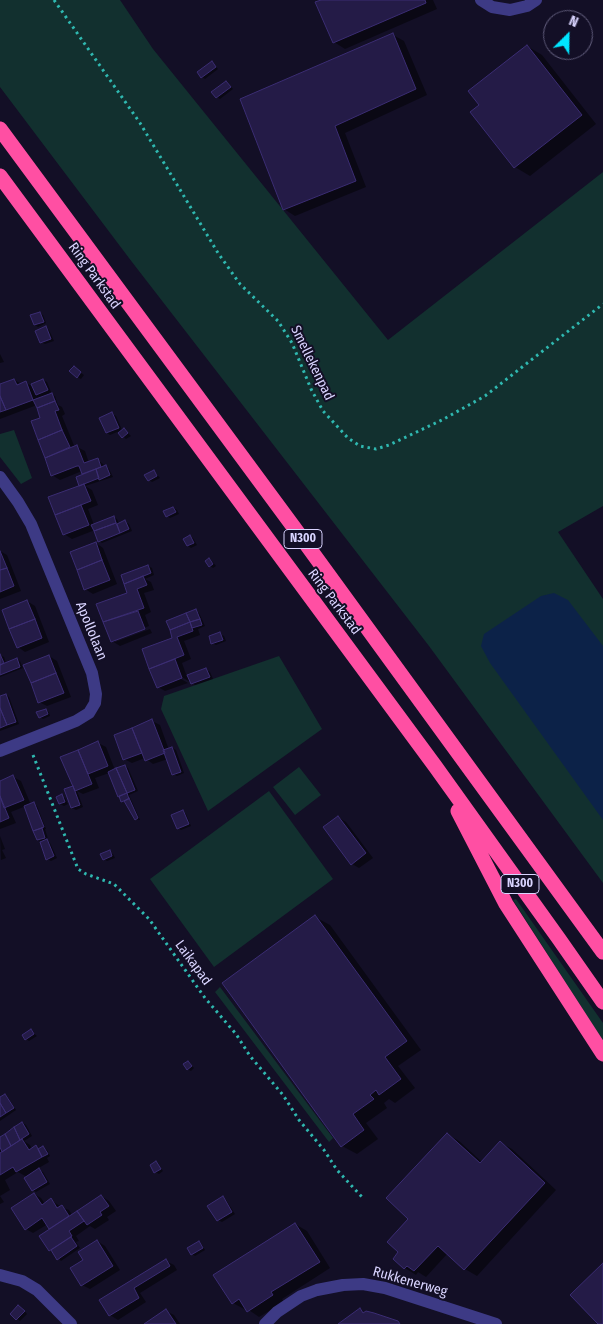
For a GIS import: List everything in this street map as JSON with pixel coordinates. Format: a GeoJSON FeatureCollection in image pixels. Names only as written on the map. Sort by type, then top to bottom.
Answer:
{"type":"FeatureCollection","features":[{"type":"Feature","properties":{"kind":"highway","name":"Ring Parkstad"},"geometry":{"type":"LineString","coordinates":[[0,129],[301,537],[603,952]]}},
{"type":"Feature","properties":{"kind":"highway","name":"Ring Parkstad"},"geometry":{"type":"LineString","coordinates":[[0,176],[435,766],[560,939],[603,1002]]}},
{"type":"Feature","properties":{"kind":"highway","name":"N300"},"geometry":{"type":"LineString","coordinates":[[435,766],[506,904],[603,1054]]}},
{"type":"Feature","properties":{"kind":"street"},"geometry":{"type":"LineString","coordinates":[[481,0],[492,7],[510,10],[527,6],[536,0]]}},
{"type":"Feature","properties":{"kind":"street","name":"Apollolaan"},"geometry":{"type":"LineString","coordinates":[[0,477],[31,524],[92,673],[96,694],[95,703],[89,714],[76,721],[0,750]]}},
{"type":"Feature","properties":{"kind":"street"},"geometry":{"type":"LineString","coordinates":[[0,1275],[22,1281],[37,1290],[71,1324]]}},
{"type":"Feature","properties":{"kind":"street","name":"Rukkenerweg"},"geometry":{"type":"LineString","coordinates":[[265,1324],[277,1312],[301,1296],[326,1288],[363,1284],[385,1288],[496,1324]]}},
{"type":"Feature","properties":{"kind":"path","name":"Smellekenpad"},"geometry":{"type":"LineString","coordinates":[[54,0],[140,123],[218,253],[240,284],[278,321],[292,344],[311,389],[323,411],[348,438],[360,446],[376,449],[389,445],[442,420],[485,396],[603,304]]}},
{"type":"Feature","properties":{"kind":"path","name":"Laikapad"},"geometry":{"type":"LineString","coordinates":[[27,740],[78,869],[86,874],[114,884],[148,919],[205,998],[236,1034],[250,1056],[283,1095],[324,1150],[336,1170],[362,1197]]}},
{"type":"Feature","properties":{"kind":"green space"},"geometry":{"type":"Polygon","coordinates":[[[0,0],[120,0],[153,49],[388,340],[603,172],[603,506],[558,532],[603,599],[603,883],[429,646],[132,262],[0,87],[0,0]]]}},
{"type":"Feature","properties":{"kind":"green space"},"geometry":{"type":"Polygon","coordinates":[[[14,430],[32,478],[21,484],[0,457],[0,434],[14,430]]]}},
{"type":"Feature","properties":{"kind":"green space"},"geometry":{"type":"Polygon","coordinates":[[[279,656],[322,729],[208,811],[161,709],[164,696],[279,656]]]}},
{"type":"Feature","properties":{"kind":"green space"},"geometry":{"type":"Polygon","coordinates":[[[299,767],[321,795],[295,815],[273,787],[299,767]]]}},
{"type":"Feature","properties":{"kind":"green space"},"geometry":{"type":"Polygon","coordinates":[[[269,791],[333,879],[214,967],[150,879],[269,791]]]}},
{"type":"Feature","properties":{"kind":"green space"},"geometry":{"type":"Polygon","coordinates":[[[516,899],[603,1023],[603,1041],[513,900],[516,899]]]}},
{"type":"Feature","properties":{"kind":"green space"},"geometry":{"type":"Polygon","coordinates":[[[220,987],[333,1138],[329,1142],[215,992],[220,987]]]}},
{"type":"Feature","properties":{"kind":"water"},"geometry":{"type":"Polygon","coordinates":[[[554,593],[568,600],[603,646],[603,820],[490,663],[481,646],[484,634],[541,596],[554,593]]]}},
{"type":"Feature","properties":{"kind":"building"},"geometry":{"type":"Polygon","coordinates":[[[321,0],[425,0],[426,3],[333,43],[315,2],[321,0]]]}},
{"type":"Feature","properties":{"kind":"building"},"geometry":{"type":"Polygon","coordinates":[[[393,33],[416,89],[335,126],[356,181],[283,210],[240,99],[393,33]]]}},
{"type":"Feature","properties":{"kind":"building"},"geometry":{"type":"Polygon","coordinates":[[[527,45],[582,115],[514,168],[470,112],[479,105],[468,91],[527,45]]]}},
{"type":"Feature","properties":{"kind":"building"},"geometry":{"type":"Polygon","coordinates":[[[212,61],[216,67],[201,78],[197,72],[212,61]]]}},
{"type":"Feature","properties":{"kind":"building"},"geometry":{"type":"Polygon","coordinates":[[[226,81],[231,87],[216,98],[211,92],[226,81]]]}},
{"type":"Feature","properties":{"kind":"building"},"geometry":{"type":"Polygon","coordinates":[[[40,312],[44,322],[34,325],[30,315],[40,312]]]}},
{"type":"Feature","properties":{"kind":"building"},"geometry":{"type":"Polygon","coordinates":[[[46,326],[51,339],[40,343],[35,331],[46,326]]]}},
{"type":"Feature","properties":{"kind":"building"},"geometry":{"type":"Polygon","coordinates":[[[74,366],[81,372],[77,378],[69,371],[74,366]]]}},
{"type":"Feature","properties":{"kind":"building"},"geometry":{"type":"Polygon","coordinates":[[[14,379],[17,385],[26,381],[33,400],[6,410],[0,396],[0,384],[14,379]]]}},
{"type":"Feature","properties":{"kind":"building"},"geometry":{"type":"Polygon","coordinates":[[[43,379],[48,390],[36,395],[31,384],[43,379]]]}},
{"type":"Feature","properties":{"kind":"building"},"geometry":{"type":"Polygon","coordinates":[[[52,393],[55,401],[37,408],[33,400],[52,393]]]}},
{"type":"Feature","properties":{"kind":"building"},"geometry":{"type":"Polygon","coordinates":[[[0,396],[6,410],[0,412],[0,396]]]}},
{"type":"Feature","properties":{"kind":"building"},"geometry":{"type":"Polygon","coordinates":[[[55,401],[59,410],[55,411],[62,430],[38,440],[31,421],[40,418],[37,408],[55,401]]]}},
{"type":"Feature","properties":{"kind":"building"},"geometry":{"type":"Polygon","coordinates":[[[112,412],[119,428],[106,433],[99,418],[112,412]]]}},
{"type":"Feature","properties":{"kind":"building"},"geometry":{"type":"Polygon","coordinates":[[[124,428],[128,433],[122,438],[118,433],[124,428]]]}},
{"type":"Feature","properties":{"kind":"building"},"geometry":{"type":"Polygon","coordinates":[[[62,430],[70,447],[45,458],[38,440],[62,430]]]}},
{"type":"Feature","properties":{"kind":"building"},"geometry":{"type":"Polygon","coordinates":[[[77,445],[84,463],[98,458],[101,467],[82,474],[79,466],[77,466],[51,476],[45,458],[77,445]]]}},
{"type":"Feature","properties":{"kind":"building"},"geometry":{"type":"Polygon","coordinates":[[[106,465],[110,475],[99,480],[96,469],[106,465]]]}},
{"type":"Feature","properties":{"kind":"building"},"geometry":{"type":"Polygon","coordinates":[[[96,469],[99,478],[79,486],[76,477],[96,469]]]}},
{"type":"Feature","properties":{"kind":"building"},"geometry":{"type":"Polygon","coordinates":[[[154,470],[157,476],[148,481],[144,475],[154,470]]]}},
{"type":"Feature","properties":{"kind":"building"},"geometry":{"type":"Polygon","coordinates":[[[84,484],[91,501],[55,515],[48,497],[84,484]]]}},
{"type":"Feature","properties":{"kind":"building"},"geometry":{"type":"Polygon","coordinates":[[[81,505],[89,525],[63,535],[55,515],[81,505]]]}},
{"type":"Feature","properties":{"kind":"building"},"geometry":{"type":"Polygon","coordinates":[[[173,507],[176,512],[166,517],[163,511],[173,507]]]}},
{"type":"Feature","properties":{"kind":"building"},"geometry":{"type":"Polygon","coordinates":[[[114,516],[116,523],[94,531],[91,525],[114,516]]]}},
{"type":"Feature","properties":{"kind":"building"},"geometry":{"type":"Polygon","coordinates":[[[125,520],[129,529],[120,533],[117,524],[125,520]]]}},
{"type":"Feature","properties":{"kind":"building"},"geometry":{"type":"Polygon","coordinates":[[[116,523],[120,533],[98,542],[94,531],[116,523]]]}},
{"type":"Feature","properties":{"kind":"building"},"geometry":{"type":"Polygon","coordinates":[[[190,535],[194,543],[187,546],[183,539],[190,535]]]}},
{"type":"Feature","properties":{"kind":"building"},"geometry":{"type":"Polygon","coordinates":[[[96,542],[102,560],[77,570],[70,552],[96,542]]]}},
{"type":"Feature","properties":{"kind":"building"},"geometry":{"type":"Polygon","coordinates":[[[0,551],[7,568],[0,570],[0,551]]]}},
{"type":"Feature","properties":{"kind":"building"},"geometry":{"type":"Polygon","coordinates":[[[209,558],[213,564],[209,567],[205,561],[209,558]]]}},
{"type":"Feature","properties":{"kind":"building"},"geometry":{"type":"Polygon","coordinates":[[[102,560],[110,580],[84,590],[77,570],[102,560]]]}},
{"type":"Feature","properties":{"kind":"building"},"geometry":{"type":"Polygon","coordinates":[[[148,565],[151,573],[124,584],[121,575],[148,565]]]}},
{"type":"Feature","properties":{"kind":"building"},"geometry":{"type":"Polygon","coordinates":[[[7,568],[14,586],[0,592],[0,570],[7,568]]]}},
{"type":"Feature","properties":{"kind":"building"},"geometry":{"type":"Polygon","coordinates":[[[143,576],[147,585],[137,589],[144,608],[103,622],[96,604],[127,593],[124,584],[143,576]]]}},
{"type":"Feature","properties":{"kind":"building"},"geometry":{"type":"Polygon","coordinates":[[[27,600],[35,619],[9,629],[2,610],[27,600]]]}},
{"type":"Feature","properties":{"kind":"building"},"geometry":{"type":"Polygon","coordinates":[[[196,609],[200,619],[190,622],[186,613],[196,609]]]}},
{"type":"Feature","properties":{"kind":"building"},"geometry":{"type":"Polygon","coordinates":[[[138,611],[145,629],[111,642],[103,622],[138,611]]]}},
{"type":"Feature","properties":{"kind":"building"},"geometry":{"type":"Polygon","coordinates":[[[186,613],[190,622],[170,630],[166,621],[186,613]]]}},
{"type":"Feature","properties":{"kind":"building"},"geometry":{"type":"Polygon","coordinates":[[[35,619],[42,638],[17,648],[9,629],[35,619]]]}},
{"type":"Feature","properties":{"kind":"building"},"geometry":{"type":"Polygon","coordinates":[[[200,619],[202,625],[192,628],[190,622],[200,619]]]}},
{"type":"Feature","properties":{"kind":"building"},"geometry":{"type":"Polygon","coordinates":[[[190,622],[193,631],[177,637],[184,655],[149,669],[142,649],[172,638],[170,630],[190,622]]]}},
{"type":"Feature","properties":{"kind":"building"},"geometry":{"type":"Polygon","coordinates":[[[220,632],[223,640],[211,644],[209,636],[220,632]]]}},
{"type":"Feature","properties":{"kind":"building"},"geometry":{"type":"Polygon","coordinates":[[[0,654],[4,663],[0,665],[0,654]]]}},
{"type":"Feature","properties":{"kind":"building"},"geometry":{"type":"Polygon","coordinates":[[[49,655],[56,673],[31,683],[23,665],[49,655]]]}},
{"type":"Feature","properties":{"kind":"building"},"geometry":{"type":"Polygon","coordinates":[[[17,658],[20,667],[0,675],[0,665],[17,658]]]}},
{"type":"Feature","properties":{"kind":"building"},"geometry":{"type":"Polygon","coordinates":[[[175,659],[182,678],[157,688],[149,669],[175,659]]]}},
{"type":"Feature","properties":{"kind":"building"},"geometry":{"type":"Polygon","coordinates":[[[206,668],[210,677],[191,684],[187,675],[206,668]]]}},
{"type":"Feature","properties":{"kind":"building"},"geometry":{"type":"Polygon","coordinates":[[[56,673],[64,693],[38,703],[31,683],[56,673]]]}},
{"type":"Feature","properties":{"kind":"building"},"geometry":{"type":"Polygon","coordinates":[[[6,694],[16,722],[7,725],[0,708],[0,696],[6,694]]]}},
{"type":"Feature","properties":{"kind":"building"},"geometry":{"type":"Polygon","coordinates":[[[0,708],[7,725],[0,728],[0,708]]]}},
{"type":"Feature","properties":{"kind":"building"},"geometry":{"type":"Polygon","coordinates":[[[46,709],[48,714],[39,718],[36,712],[46,709]]]}},
{"type":"Feature","properties":{"kind":"building"},"geometry":{"type":"Polygon","coordinates":[[[152,719],[165,753],[145,761],[132,728],[152,719]]]}},
{"type":"Feature","properties":{"kind":"building"},"geometry":{"type":"Polygon","coordinates":[[[132,728],[142,753],[123,760],[114,735],[132,728]]]}},
{"type":"Feature","properties":{"kind":"building"},"geometry":{"type":"Polygon","coordinates":[[[98,741],[108,766],[88,774],[78,750],[98,741]]]}},
{"type":"Feature","properties":{"kind":"building"},"geometry":{"type":"Polygon","coordinates":[[[172,747],[181,772],[172,775],[163,750],[172,747]]]}},
{"type":"Feature","properties":{"kind":"building"},"geometry":{"type":"Polygon","coordinates":[[[78,750],[92,784],[75,791],[60,757],[78,750]]]}},
{"type":"Feature","properties":{"kind":"building"},"geometry":{"type":"Polygon","coordinates":[[[125,765],[135,790],[127,793],[116,768],[125,765]]]}},
{"type":"Feature","properties":{"kind":"building"},"geometry":{"type":"Polygon","coordinates":[[[116,768],[127,793],[118,797],[108,772],[116,768]]]}},
{"type":"Feature","properties":{"kind":"building"},"geometry":{"type":"Polygon","coordinates":[[[13,775],[24,800],[4,808],[0,796],[0,781],[13,775]]]}},
{"type":"Feature","properties":{"kind":"building"},"geometry":{"type":"Polygon","coordinates":[[[73,786],[80,805],[71,808],[64,789],[73,786]]]}},
{"type":"Feature","properties":{"kind":"building"},"geometry":{"type":"Polygon","coordinates":[[[127,793],[129,799],[121,802],[119,796],[127,793]]]}},
{"type":"Feature","properties":{"kind":"building"},"geometry":{"type":"Polygon","coordinates":[[[62,794],[65,802],[59,804],[56,797],[62,794]]]}},
{"type":"Feature","properties":{"kind":"building"},"geometry":{"type":"Polygon","coordinates":[[[0,796],[9,818],[0,822],[0,796]]]}},
{"type":"Feature","properties":{"kind":"building"},"geometry":{"type":"Polygon","coordinates":[[[129,798],[138,818],[135,820],[124,801],[129,798]]]}},
{"type":"Feature","properties":{"kind":"building"},"geometry":{"type":"Polygon","coordinates":[[[34,802],[44,827],[33,831],[24,806],[34,802]]]}},
{"type":"Feature","properties":{"kind":"building"},"geometry":{"type":"Polygon","coordinates":[[[183,810],[189,824],[177,829],[171,815],[183,810]]]}},
{"type":"Feature","properties":{"kind":"building"},"geometry":{"type":"Polygon","coordinates":[[[338,816],[366,853],[351,865],[323,827],[338,816]]]}},
{"type":"Feature","properties":{"kind":"building"},"geometry":{"type":"Polygon","coordinates":[[[42,828],[45,838],[37,840],[33,831],[42,828]]]}},
{"type":"Feature","properties":{"kind":"building"},"geometry":{"type":"Polygon","coordinates":[[[47,839],[54,856],[46,860],[40,842],[47,839]]]}},
{"type":"Feature","properties":{"kind":"building"},"geometry":{"type":"Polygon","coordinates":[[[110,850],[112,856],[103,860],[100,854],[110,850]]]}},
{"type":"Feature","properties":{"kind":"building"},"geometry":{"type":"Polygon","coordinates":[[[315,915],[407,1041],[385,1057],[401,1079],[379,1095],[376,1090],[370,1095],[374,1099],[353,1114],[364,1130],[341,1147],[222,983],[315,915]]]}},
{"type":"Feature","properties":{"kind":"building"},"geometry":{"type":"Polygon","coordinates":[[[31,1029],[34,1034],[25,1040],[22,1035],[31,1029]]]}},
{"type":"Feature","properties":{"kind":"building"},"geometry":{"type":"Polygon","coordinates":[[[188,1061],[192,1066],[187,1070],[183,1064],[188,1061]]]}},
{"type":"Feature","properties":{"kind":"building"},"geometry":{"type":"Polygon","coordinates":[[[5,1094],[14,1108],[6,1113],[0,1103],[0,1097],[5,1094]]]}},
{"type":"Feature","properties":{"kind":"building"},"geometry":{"type":"Polygon","coordinates":[[[0,1103],[6,1113],[0,1117],[0,1103]]]}},
{"type":"Feature","properties":{"kind":"building"},"geometry":{"type":"Polygon","coordinates":[[[22,1122],[29,1134],[20,1140],[14,1127],[22,1122]]]}},
{"type":"Feature","properties":{"kind":"building"},"geometry":{"type":"Polygon","coordinates":[[[14,1127],[20,1140],[11,1146],[5,1134],[14,1127]]]}},
{"type":"Feature","properties":{"kind":"building"},"geometry":{"type":"Polygon","coordinates":[[[447,1133],[480,1163],[500,1141],[545,1183],[464,1270],[438,1246],[414,1271],[407,1266],[404,1269],[393,1259],[398,1252],[387,1242],[408,1219],[386,1198],[447,1133]]]}},
{"type":"Feature","properties":{"kind":"building"},"geometry":{"type":"Polygon","coordinates":[[[5,1134],[11,1146],[2,1152],[0,1137],[5,1134]]]}},
{"type":"Feature","properties":{"kind":"building"},"geometry":{"type":"Polygon","coordinates":[[[22,1139],[29,1150],[36,1145],[42,1157],[16,1172],[13,1167],[0,1175],[0,1153],[22,1139]]]}},
{"type":"Feature","properties":{"kind":"building"},"geometry":{"type":"Polygon","coordinates":[[[43,1146],[48,1154],[42,1157],[38,1149],[43,1146]]]}},
{"type":"Feature","properties":{"kind":"building"},"geometry":{"type":"Polygon","coordinates":[[[156,1161],[161,1169],[154,1173],[150,1165],[156,1161]]]}},
{"type":"Feature","properties":{"kind":"building"},"geometry":{"type":"Polygon","coordinates":[[[39,1168],[47,1182],[32,1191],[24,1178],[39,1168]]]}},
{"type":"Feature","properties":{"kind":"building"},"geometry":{"type":"Polygon","coordinates":[[[34,1193],[42,1205],[51,1198],[57,1208],[62,1205],[69,1216],[49,1229],[42,1218],[25,1230],[11,1208],[34,1193]]]}},
{"type":"Feature","properties":{"kind":"building"},"geometry":{"type":"Polygon","coordinates":[[[101,1195],[109,1206],[100,1212],[102,1215],[87,1225],[77,1211],[101,1195]]]}},
{"type":"Feature","properties":{"kind":"building"},"geometry":{"type":"Polygon","coordinates":[[[223,1196],[232,1212],[217,1221],[207,1206],[223,1196]]]}},
{"type":"Feature","properties":{"kind":"building"},"geometry":{"type":"Polygon","coordinates":[[[77,1211],[84,1221],[69,1231],[72,1236],[49,1251],[39,1236],[77,1211]]]}},
{"type":"Feature","properties":{"kind":"building"},"geometry":{"type":"Polygon","coordinates":[[[295,1223],[320,1262],[271,1292],[273,1295],[247,1312],[239,1299],[232,1304],[213,1275],[295,1223]]]}},
{"type":"Feature","properties":{"kind":"building"},"geometry":{"type":"Polygon","coordinates":[[[71,1237],[77,1246],[57,1260],[51,1250],[71,1237]]]}},
{"type":"Feature","properties":{"kind":"building"},"geometry":{"type":"Polygon","coordinates":[[[97,1240],[113,1266],[81,1286],[70,1268],[83,1260],[78,1252],[97,1240]]]}},
{"type":"Feature","properties":{"kind":"building"},"geometry":{"type":"Polygon","coordinates":[[[199,1241],[203,1248],[191,1255],[187,1248],[199,1241]]]}},
{"type":"Feature","properties":{"kind":"building"},"geometry":{"type":"Polygon","coordinates":[[[166,1259],[170,1266],[134,1288],[139,1298],[109,1316],[99,1300],[166,1259]]]}},
{"type":"Feature","properties":{"kind":"building"},"geometry":{"type":"Polygon","coordinates":[[[603,1263],[603,1324],[598,1324],[570,1295],[603,1263]]]}},
{"type":"Feature","properties":{"kind":"building"},"geometry":{"type":"Polygon","coordinates":[[[18,1305],[25,1311],[16,1320],[10,1314],[18,1305]]]}},
{"type":"Feature","properties":{"kind":"building"},"geometry":{"type":"Polygon","coordinates":[[[360,1308],[363,1313],[366,1311],[374,1313],[398,1321],[400,1324],[338,1324],[360,1308]]]}},
{"type":"Feature","properties":{"kind":"building"},"geometry":{"type":"Polygon","coordinates":[[[166,1309],[176,1324],[144,1324],[166,1309]]]}}]}
